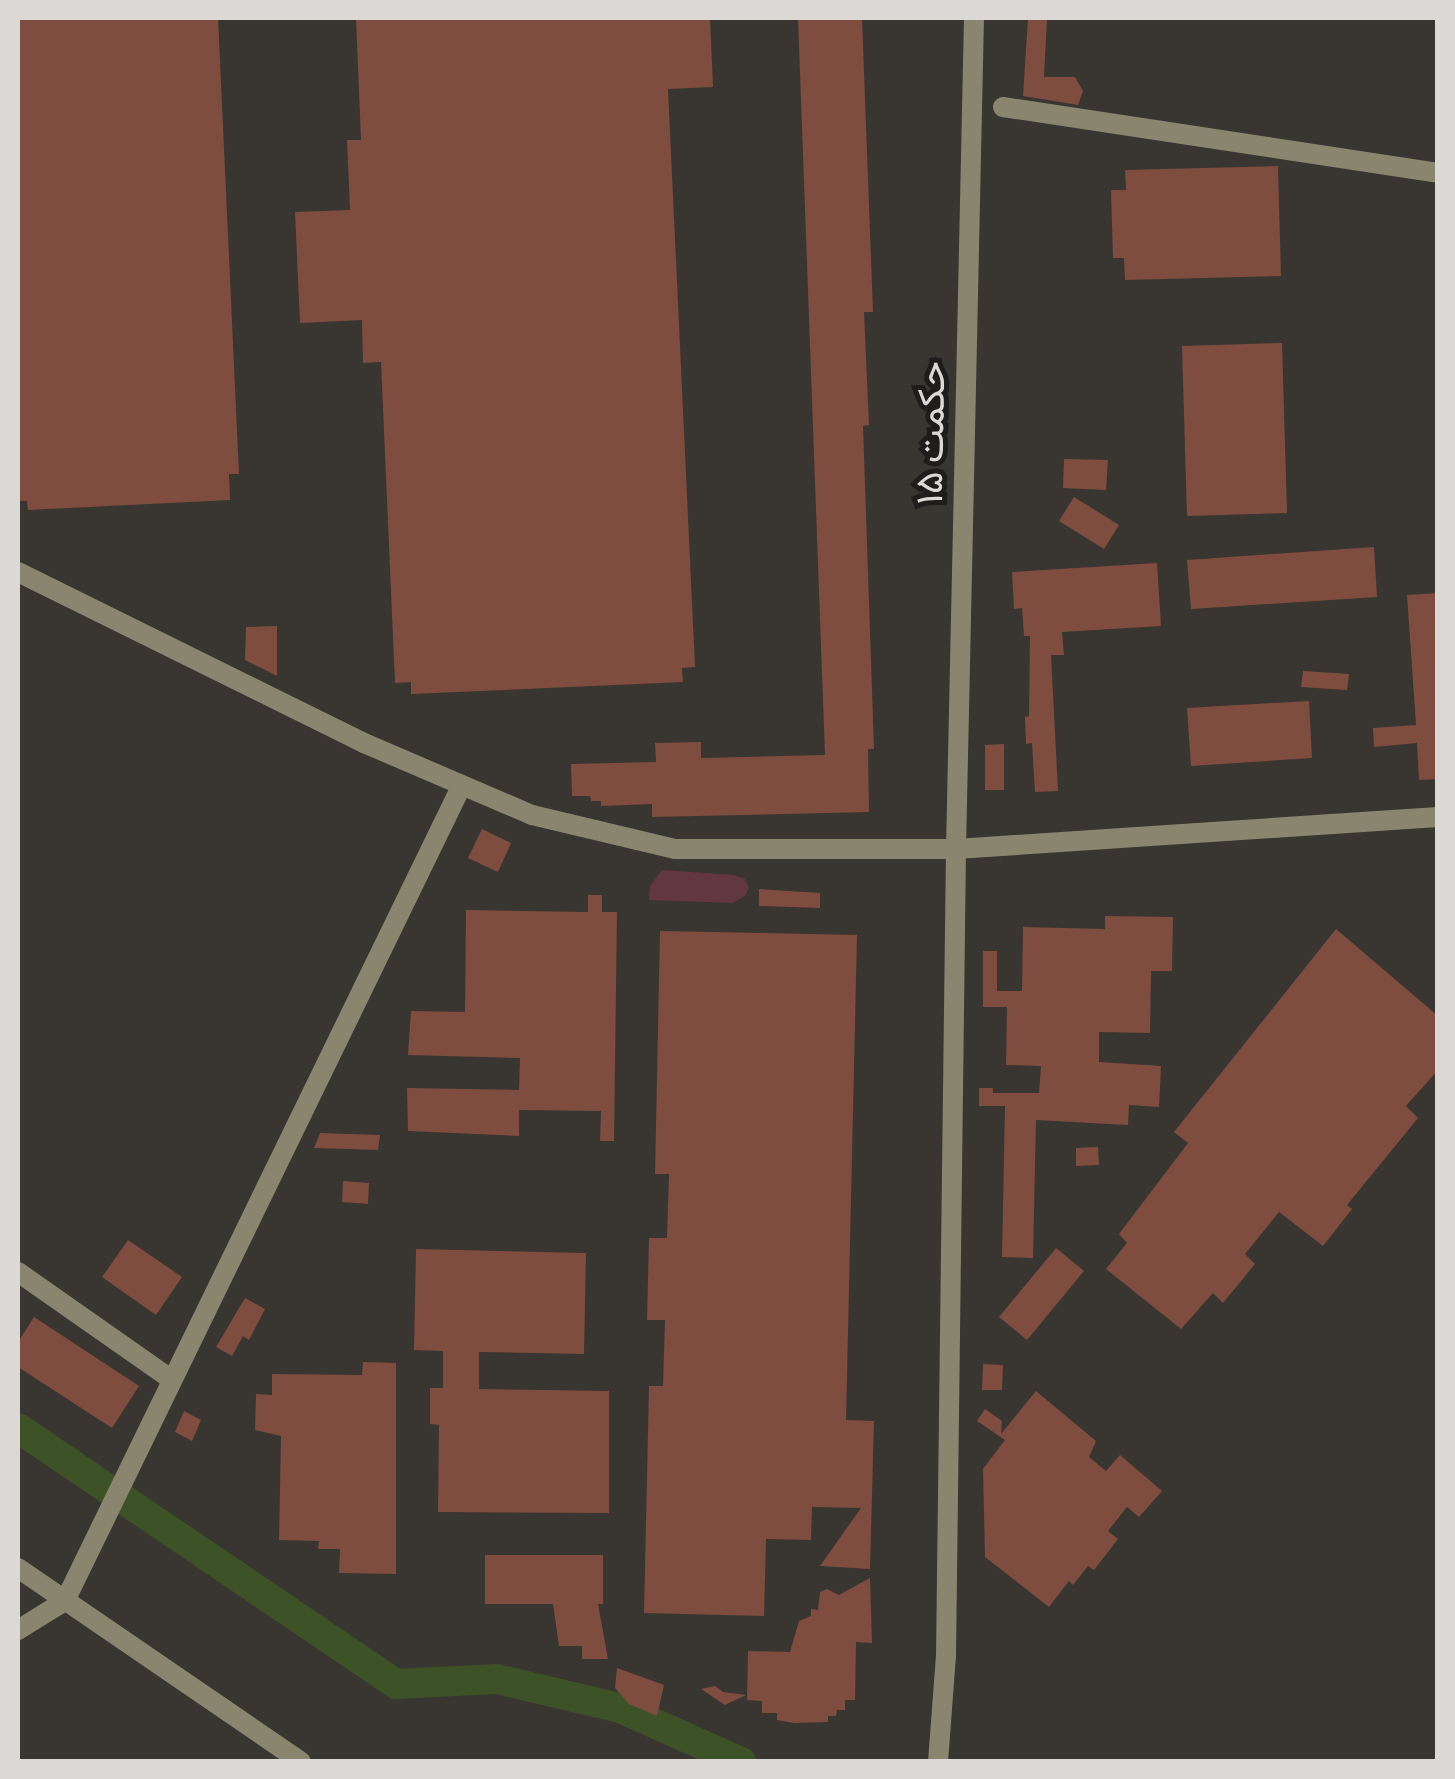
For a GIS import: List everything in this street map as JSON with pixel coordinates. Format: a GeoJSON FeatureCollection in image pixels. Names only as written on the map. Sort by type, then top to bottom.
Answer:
{"type":"FeatureCollection","features":[{"type":"Feature","properties":{"kind":"street","name":"حکمت ۱۵"},"geometry":{"type":"LineString","coordinates":[[938,1762],[946,1656],[956,850],[974,18]]}},
{"type":"Feature","properties":{"kind":"street"},"geometry":{"type":"LineString","coordinates":[[1003,107],[1438,173]]}},
{"type":"Feature","properties":{"kind":"street"},"geometry":{"type":"LineString","coordinates":[[18,572],[364,743],[532,815],[675,849],[956,850],[1438,817]]}},
{"type":"Feature","properties":{"kind":"street"},"geometry":{"type":"LineString","coordinates":[[18,1630],[64,1601],[462,785]]}},
{"type":"Feature","properties":{"kind":"street"},"geometry":{"type":"LineString","coordinates":[[18,1272],[172,1380]]}},
{"type":"Feature","properties":{"kind":"street"},"geometry":{"type":"LineString","coordinates":[[18,1568],[301,1762]]}},
{"type":"Feature","properties":{"kind":"shaded area"},"geometry":{"type":"Polygon","coordinates":[[[662,870],[734,875],[745,879],[749,888],[745,896],[733,903],[649,900],[650,886],[662,870]]]}},
{"type":"Feature","properties":{"kind":"building"},"geometry":{"type":"Polygon","coordinates":[[[18,18],[218,18],[239,474],[229,474],[230,500],[28,510],[27,501],[18,501],[18,18]]]}},
{"type":"Feature","properties":{"kind":"building"},"geometry":{"type":"Polygon","coordinates":[[[356,18],[710,18],[713,87],[668,89],[695,667],[682,668],[683,682],[411,694],[411,682],[395,683],[381,362],[363,363],[362,320],[300,323],[295,212],[350,210],[347,140],[361,140],[356,18]]]}},
{"type":"Feature","properties":{"kind":"building"},"geometry":{"type":"Polygon","coordinates":[[[798,18],[862,18],[873,312],[864,312],[869,425],[863,426],[874,749],[868,749],[869,812],[652,817],[652,804],[601,806],[601,801],[591,801],[590,796],[572,796],[571,764],[656,762],[655,743],[701,742],[701,758],[825,755],[798,18]]]}},
{"type":"Feature","properties":{"kind":"building"},"geometry":{"type":"Polygon","coordinates":[[[1028,18],[1047,18],[1044,77],[1075,77],[1083,91],[1078,105],[1023,96],[1028,18]]]}},
{"type":"Feature","properties":{"kind":"building"},"geometry":{"type":"Polygon","coordinates":[[[1278,166],[1281,276],[1125,280],[1124,258],[1113,258],[1111,190],[1126,190],[1125,170],[1278,166]]]}},
{"type":"Feature","properties":{"kind":"building"},"geometry":{"type":"Polygon","coordinates":[[[1282,343],[1287,513],[1187,516],[1182,346],[1282,343]]]}},
{"type":"Feature","properties":{"kind":"building"},"geometry":{"type":"Polygon","coordinates":[[[1064,459],[1108,460],[1106,490],[1063,488],[1064,459]]]}},
{"type":"Feature","properties":{"kind":"building"},"geometry":{"type":"Polygon","coordinates":[[[1074,497],[1119,525],[1104,549],[1059,521],[1074,497]]]}},
{"type":"Feature","properties":{"kind":"building"},"geometry":{"type":"Polygon","coordinates":[[[1374,547],[1377,597],[1191,609],[1187,560],[1374,547]]]}},
{"type":"Feature","properties":{"kind":"building"},"geometry":{"type":"Polygon","coordinates":[[[1157,563],[1161,626],[1062,632],[1064,655],[1051,655],[1058,791],[1035,792],[1032,743],[1026,744],[1025,717],[1029,716],[1030,636],[1024,636],[1022,608],[1014,609],[1012,572],[1157,563]]]}},
{"type":"Feature","properties":{"kind":"building"},"geometry":{"type":"Polygon","coordinates":[[[1438,593],[1438,779],[1419,780],[1417,743],[1374,747],[1373,728],[1416,725],[1407,595],[1438,593]]]}},
{"type":"Feature","properties":{"kind":"building"},"geometry":{"type":"Polygon","coordinates":[[[277,626],[277,676],[245,660],[246,627],[277,626]]]}},
{"type":"Feature","properties":{"kind":"building"},"geometry":{"type":"Polygon","coordinates":[[[1303,671],[1349,674],[1347,690],[1301,687],[1303,671]]]}},
{"type":"Feature","properties":{"kind":"building"},"geometry":{"type":"Polygon","coordinates":[[[1309,701],[1312,758],[1191,766],[1187,708],[1309,701]]]}},
{"type":"Feature","properties":{"kind":"building"},"geometry":{"type":"Polygon","coordinates":[[[1004,744],[1004,790],[985,790],[985,745],[1004,744]]]}},
{"type":"Feature","properties":{"kind":"building"},"geometry":{"type":"Polygon","coordinates":[[[482,829],[511,843],[498,872],[468,858],[482,829]]]}},
{"type":"Feature","properties":{"kind":"building"},"geometry":{"type":"Polygon","coordinates":[[[759,889],[820,893],[820,908],[759,906],[759,889]]]}},
{"type":"Feature","properties":{"kind":"building"},"geometry":{"type":"Polygon","coordinates":[[[588,895],[602,895],[602,912],[617,912],[614,1141],[600,1141],[601,1111],[519,1110],[519,1136],[408,1131],[407,1088],[519,1090],[520,1058],[408,1055],[411,1011],[465,1012],[466,910],[588,912],[588,895]]]}},
{"type":"Feature","properties":{"kind":"building"},"geometry":{"type":"Polygon","coordinates":[[[1105,916],[1173,917],[1172,971],[1151,971],[1150,1033],[1099,1032],[1099,1062],[1161,1066],[1159,1107],[1129,1105],[1128,1125],[1036,1120],[1033,1258],[1002,1257],[1005,1106],[979,1106],[979,1088],[993,1088],[993,1093],[1039,1093],[1041,1066],[1006,1065],[1007,1007],[983,1007],[983,951],[997,951],[997,991],[1022,991],[1023,927],[1105,929],[1105,916]]]}},
{"type":"Feature","properties":{"kind":"building"},"geometry":{"type":"Polygon","coordinates":[[[1336,929],[1438,1016],[1438,1070],[1406,1106],[1418,1118],[1347,1205],[1352,1209],[1323,1246],[1279,1212],[1245,1254],[1255,1264],[1223,1303],[1213,1293],[1181,1329],[1106,1269],[1127,1243],[1119,1234],[1188,1143],[1174,1132],[1336,929]]]}},
{"type":"Feature","properties":{"kind":"building"},"geometry":{"type":"Polygon","coordinates":[[[660,931],[857,935],[846,1420],[874,1421],[870,1569],[820,1566],[861,1508],[812,1507],[811,1540],[766,1539],[764,1616],[644,1613],[649,1386],[663,1386],[665,1320],[647,1320],[649,1238],[667,1238],[669,1174],[655,1174],[660,931]]]}},
{"type":"Feature","properties":{"kind":"building"},"geometry":{"type":"Polygon","coordinates":[[[320,1133],[380,1135],[378,1150],[314,1148],[320,1133]]]}},
{"type":"Feature","properties":{"kind":"building"},"geometry":{"type":"Polygon","coordinates":[[[1098,1147],[1099,1165],[1076,1166],[1076,1148],[1098,1147]]]}},
{"type":"Feature","properties":{"kind":"building"},"geometry":{"type":"Polygon","coordinates":[[[343,1181],[369,1183],[368,1204],[342,1202],[343,1181]]]}},
{"type":"Feature","properties":{"kind":"building"},"geometry":{"type":"Polygon","coordinates":[[[128,1240],[182,1277],[156,1315],[102,1277],[128,1240]]]}},
{"type":"Feature","properties":{"kind":"building"},"geometry":{"type":"Polygon","coordinates":[[[1056,1248],[1084,1271],[1027,1340],[999,1317],[1056,1248]]]}},
{"type":"Feature","properties":{"kind":"building"},"geometry":{"type":"Polygon","coordinates":[[[416,1249],[586,1253],[584,1354],[479,1352],[479,1389],[609,1391],[609,1513],[438,1512],[439,1425],[430,1424],[430,1388],[443,1388],[443,1351],[414,1350],[416,1249]]]}},
{"type":"Feature","properties":{"kind":"building"},"geometry":{"type":"Polygon","coordinates":[[[245,1298],[265,1309],[249,1340],[243,1336],[232,1356],[216,1347],[245,1298]]]}},
{"type":"Feature","properties":{"kind":"building"},"geometry":{"type":"Polygon","coordinates":[[[34,1317],[139,1386],[112,1428],[18,1367],[18,1342],[34,1317]]]}},
{"type":"Feature","properties":{"kind":"building"},"geometry":{"type":"Polygon","coordinates":[[[363,1362],[396,1363],[396,1574],[339,1573],[340,1549],[318,1549],[319,1541],[279,1540],[281,1436],[255,1430],[256,1394],[272,1395],[272,1374],[362,1375],[363,1362]]]}},
{"type":"Feature","properties":{"kind":"building"},"geometry":{"type":"Polygon","coordinates":[[[983,1364],[1003,1365],[1002,1390],[982,1390],[983,1364]]]}},
{"type":"Feature","properties":{"kind":"building"},"geometry":{"type":"Polygon","coordinates":[[[1036,1391],[1096,1441],[1089,1457],[1106,1471],[1120,1455],[1162,1491],[1139,1517],[1127,1507],[1108,1531],[1118,1539],[1094,1570],[1088,1566],[1073,1585],[1069,1581],[1049,1607],[985,1557],[983,1469],[1005,1440],[977,1421],[985,1409],[1002,1421],[1001,1434],[1036,1391]]]}},
{"type":"Feature","properties":{"kind":"building"},"geometry":{"type":"Polygon","coordinates":[[[184,1411],[201,1420],[192,1441],[175,1432],[184,1411]]]}},
{"type":"Feature","properties":{"kind":"building"},"geometry":{"type":"Polygon","coordinates":[[[485,1555],[603,1555],[603,1604],[598,1604],[608,1659],[582,1659],[582,1646],[559,1646],[553,1604],[485,1604],[485,1555]]]}},
{"type":"Feature","properties":{"kind":"building"},"geometry":{"type":"Polygon","coordinates":[[[870,1578],[872,1643],[856,1642],[855,1700],[845,1700],[845,1710],[828,1716],[828,1722],[794,1723],[777,1720],[777,1713],[762,1713],[762,1701],[747,1700],[748,1651],[790,1652],[799,1621],[811,1616],[811,1609],[818,1610],[820,1592],[827,1589],[839,1595],[870,1578]]]}},
{"type":"Feature","properties":{"kind":"building"},"geometry":{"type":"Polygon","coordinates":[[[617,1668],[664,1685],[657,1716],[629,1704],[615,1688],[617,1668]]]}},
{"type":"Feature","properties":{"kind":"building"},"geometry":{"type":"Polygon","coordinates":[[[715,1686],[723,1692],[746,1695],[725,1705],[701,1689],[715,1686]]]}},
{"type":"Feature","properties":{"kind":"waterway"},"geometry":{"type":"LineString","coordinates":[[18,1428],[396,1684],[497,1679],[620,1708],[741,1762]]}}]}
